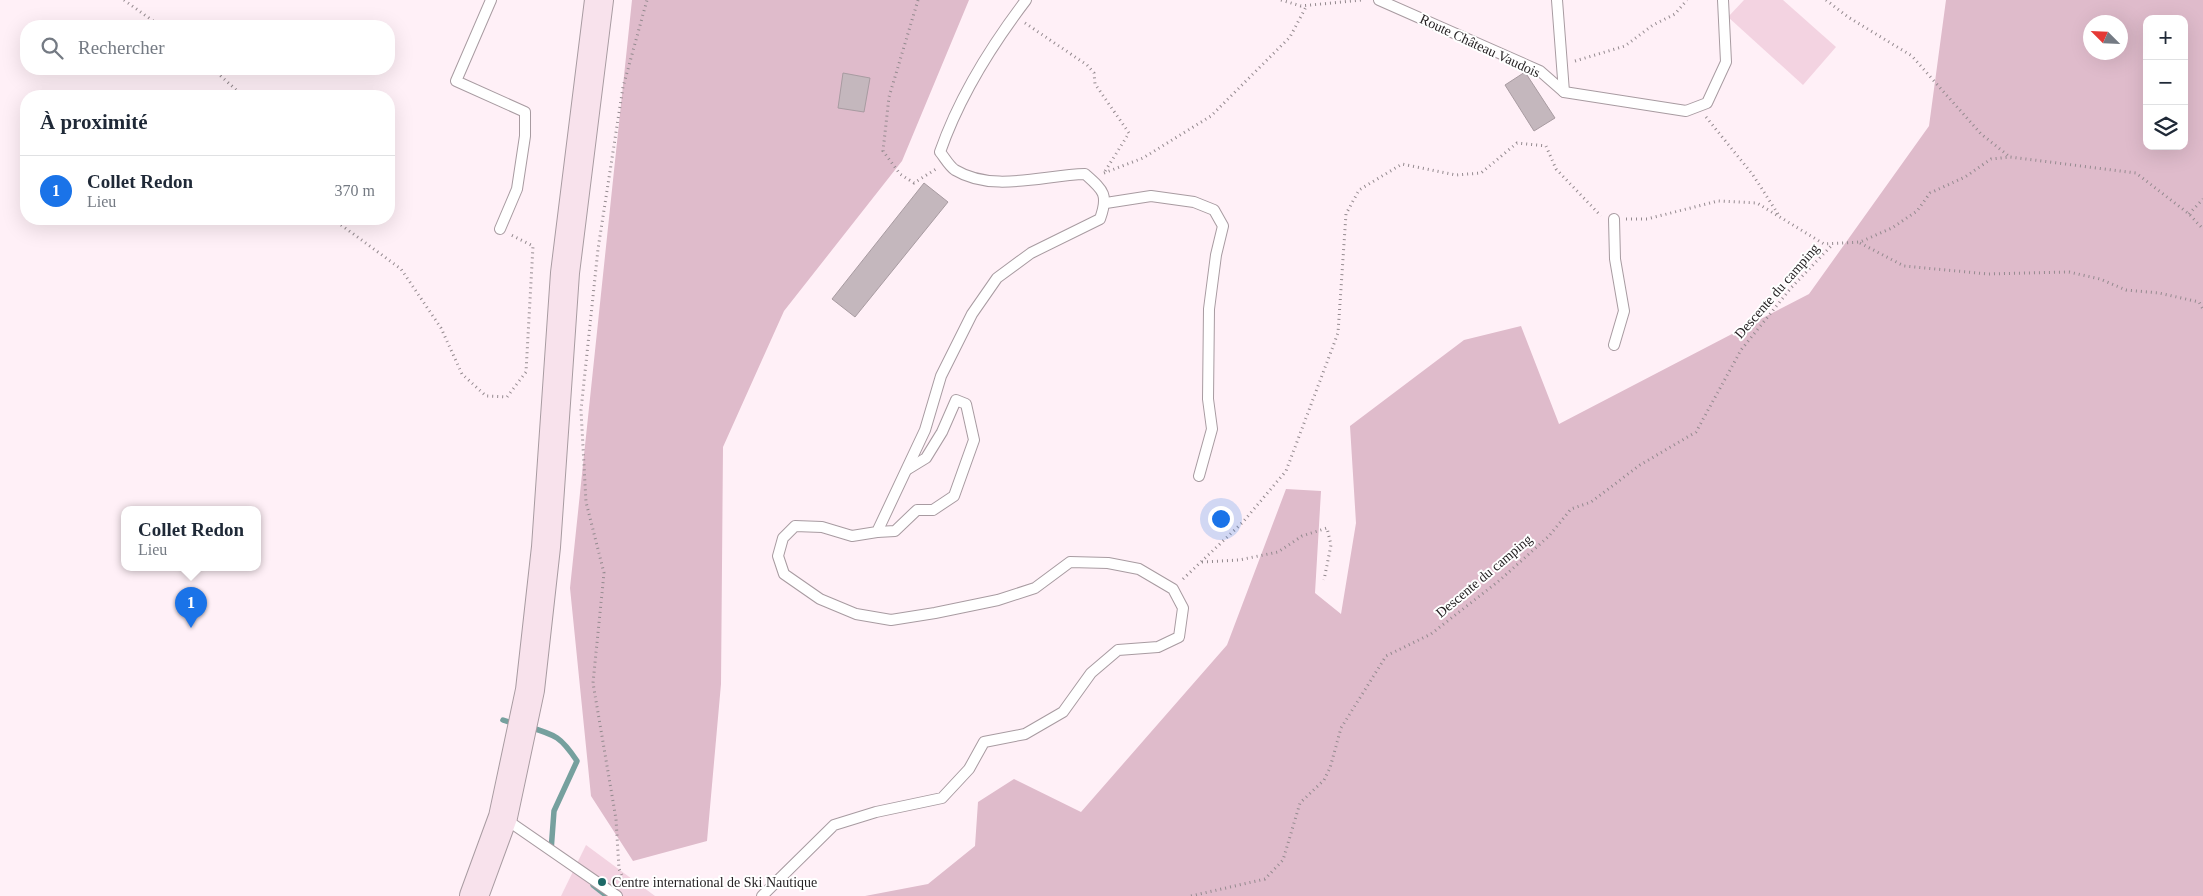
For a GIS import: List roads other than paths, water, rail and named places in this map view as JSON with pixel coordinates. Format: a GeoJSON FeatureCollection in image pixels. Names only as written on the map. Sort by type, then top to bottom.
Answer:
{"type":"FeatureCollection","features":[{"type":"Feature","properties":{"kind":"main road"},"geometry":{"type":"LineString","coordinates":[[474,896],[503,817],[530,690],[546,547],[565,273],[600,0]]}},
{"type":"Feature","properties":{"kind":"lane"},"geometry":{"type":"LineString","coordinates":[[491,0],[456,81],[525,112],[525,136],[516,189],[500,229]]}},
{"type":"Feature","properties":{"kind":"lane"},"geometry":{"type":"LineString","coordinates":[[878,532],[925,430],[940,376],[972,314],[997,278],[1031,253],[1100,219],[1106,203],[1102,188],[1085,174],[1006,182],[979,180],[954,169],[940,152],[946,133],[971,84],[1014,15],[1026,0]]}},
{"type":"Feature","properties":{"kind":"lane","name":"Route Château Vaudois"},"geometry":{"type":"LineString","coordinates":[[1380,0],[1540,72],[1564,92]]}},
{"type":"Feature","properties":{"kind":"lane"},"geometry":{"type":"LineString","coordinates":[[1557,0],[1564,92],[1686,111],[1707,103],[1726,62],[1723,0]]}},
{"type":"Feature","properties":{"kind":"lane"},"geometry":{"type":"LineString","coordinates":[[1106,203],[1151,196],[1194,202],[1214,210],[1223,226],[1216,255],[1209,309],[1208,383],[1212,429],[1199,476]]}},
{"type":"Feature","properties":{"kind":"lane"},"geometry":{"type":"LineString","coordinates":[[1614,219],[1615,259],[1624,311],[1614,345]]}},
{"type":"Feature","properties":{"kind":"lane"},"geometry":{"type":"LineString","coordinates":[[762,896],[834,825],[876,812],[942,798],[969,770],[984,742],[1025,734],[1063,712],[1091,673],[1118,650],[1158,647],[1179,637],[1183,608],[1173,589],[1139,569],[1108,563],[1070,562],[1035,588],[998,600],[891,620],[856,614],[820,599],[784,574],[778,556],[783,538],[795,526],[822,527],[852,536],[878,532],[895,532],[917,510],[933,510],[954,496],[974,440],[966,404],[956,400],[942,432],[926,458],[908,469]]}},
{"type":"Feature","properties":{"kind":"lane"},"geometry":{"type":"LineString","coordinates":[[503,817],[617,896]]}},
{"type":"Feature","properties":{"kind":"waterway"},"geometry":{"type":"LineString","coordinates":[[503,720],[515,724]]}},
{"type":"Feature","properties":{"kind":"waterway"},"geometry":{"type":"LineString","coordinates":[[529,727],[546,732],[557,738],[567,747],[577,761],[554,811],[551,851]]}},
{"type":"Feature","properties":{"kind":"waterway"},"geometry":{"type":"LineString","coordinates":[[593,885],[607,896]]}},
{"type":"Feature","properties":{"kind":"place","name":"Collet Redon"},"geometry":{"type":"Point","coordinates":[191,628]}},
{"type":"Feature","properties":{"kind":"place","name":"Centre international de Ski Nautique"},"geometry":{"type":"Point","coordinates":[602,882]}}]}
